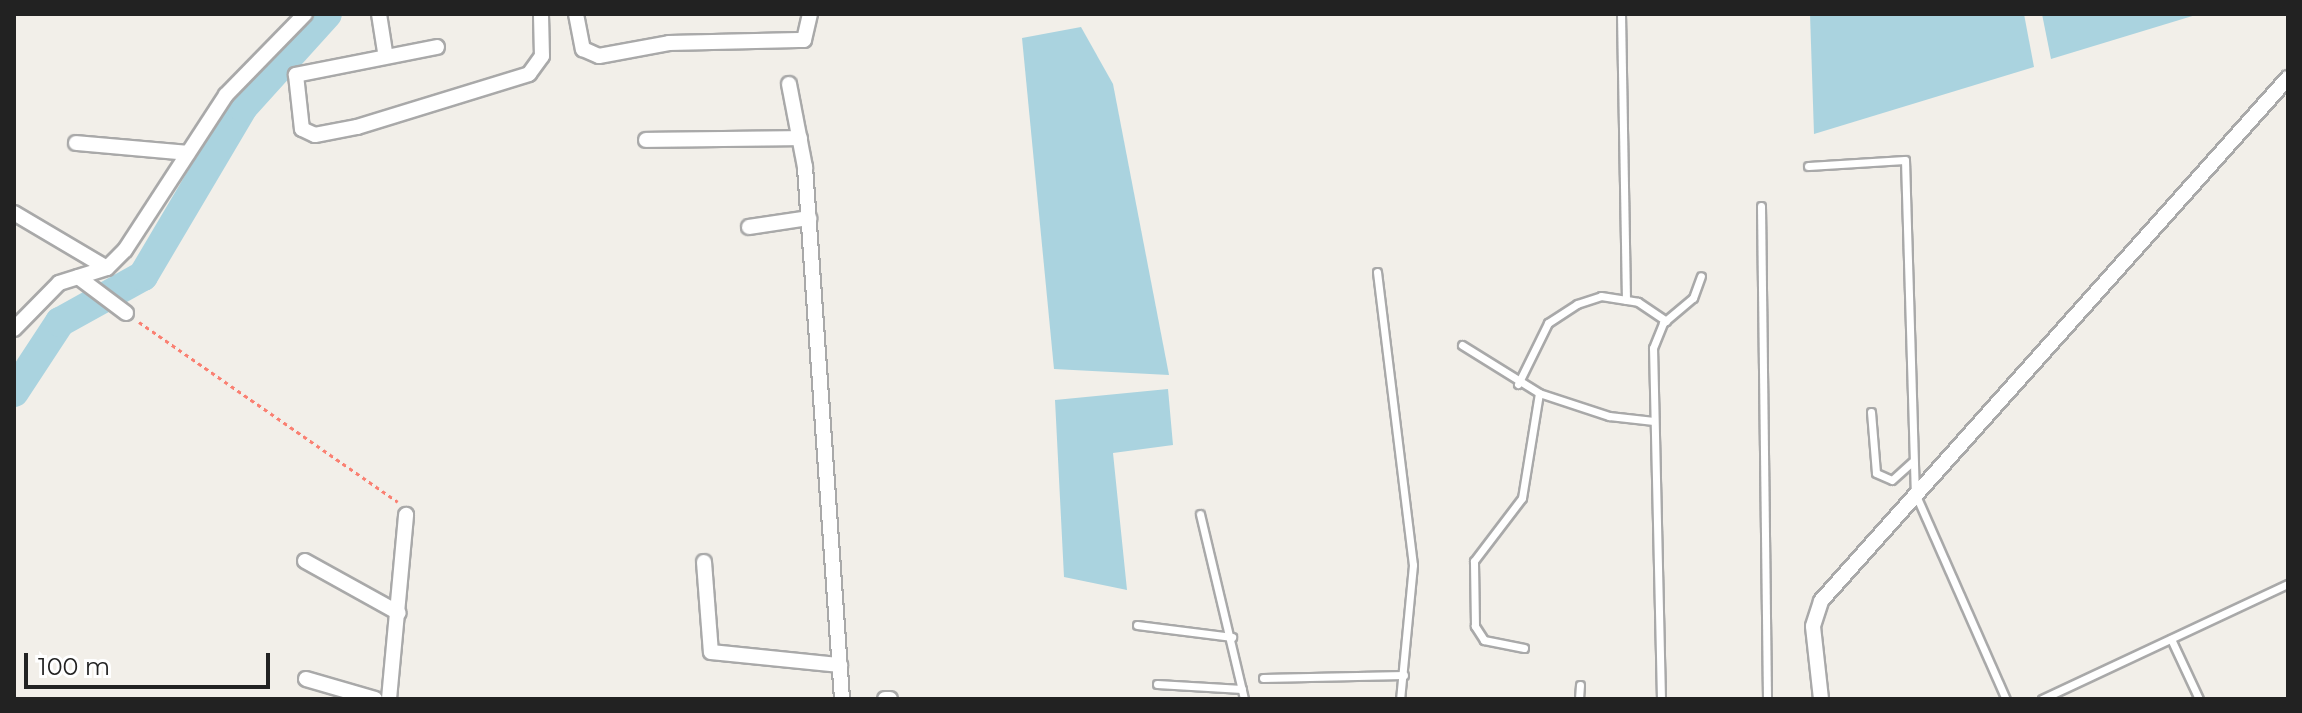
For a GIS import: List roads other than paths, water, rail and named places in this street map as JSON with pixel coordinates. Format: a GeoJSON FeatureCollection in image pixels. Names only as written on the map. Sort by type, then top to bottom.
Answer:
{"type":"FeatureCollection","features":[{"type":"Feature","properties":{"kind":"street"},"geometry":{"type":"LineString","coordinates":[[14,329],[20,306],[78,277],[107,268],[226,95],[305,14]]}},
{"type":"Feature","properties":{"kind":"street"},"geometry":{"type":"LineString","coordinates":[[379,14],[385,53]]}},
{"type":"Feature","properties":{"kind":"street"},"geometry":{"type":"LineString","coordinates":[[437,47],[385,53],[296,75],[302,129],[315,135],[357,127],[529,74],[542,56],[541,14]]}},
{"type":"Feature","properties":{"kind":"street"},"geometry":{"type":"LineString","coordinates":[[576,14],[583,49],[599,56],[669,43],[804,40],[810,14]]}},
{"type":"Feature","properties":{"kind":"street"},"geometry":{"type":"LineString","coordinates":[[1821,699],[1813,626],[1821,601],[2288,78]]}},
{"type":"Feature","properties":{"kind":"street"},"geometry":{"type":"LineString","coordinates":[[789,84],[800,138],[809,218],[842,699]]}},
{"type":"Feature","properties":{"kind":"street"},"geometry":{"type":"LineString","coordinates":[[646,140],[800,138]]}},
{"type":"Feature","properties":{"kind":"street"},"geometry":{"type":"LineString","coordinates":[[76,143],[188,153]]}},
{"type":"Feature","properties":{"kind":"street"},"geometry":{"type":"LineString","coordinates":[[14,213],[107,268]]}},
{"type":"Feature","properties":{"kind":"street"},"geometry":{"type":"LineString","coordinates":[[749,227],[809,218]]}},
{"type":"Feature","properties":{"kind":"street"},"geometry":{"type":"LineString","coordinates":[[78,277],[126,313]]}},
{"type":"Feature","properties":{"kind":"street"},"geometry":{"type":"LineString","coordinates":[[389,699],[406,515]]}},
{"type":"Feature","properties":{"kind":"street"},"geometry":{"type":"LineString","coordinates":[[305,561],[399,613]]}},
{"type":"Feature","properties":{"kind":"street"},"geometry":{"type":"LineString","coordinates":[[704,562],[711,652],[840,665]]}},
{"type":"Feature","properties":{"kind":"street"},"geometry":{"type":"LineString","coordinates":[[306,679],[375,699]]}},
{"type":"Feature","properties":{"kind":"lane"},"geometry":{"type":"LineString","coordinates":[[1621,14],[1626,300]]}},
{"type":"Feature","properties":{"kind":"lane"},"geometry":{"type":"LineString","coordinates":[[1808,166],[1905,160],[1915,340],[1912,462],[1915,493],[2006,699]]}},
{"type":"Feature","properties":{"kind":"lane"},"geometry":{"type":"LineString","coordinates":[[1761,206],[1767,699]]}},
{"type":"Feature","properties":{"kind":"lane"},"geometry":{"type":"LineString","coordinates":[[1377,272],[1413,565],[1400,699]]}},
{"type":"Feature","properties":{"kind":"lane"},"geometry":{"type":"LineString","coordinates":[[1661,699],[1653,348],[1666,321],[1693,298],[1701,276]]}},
{"type":"Feature","properties":{"kind":"lane"},"geometry":{"type":"LineString","coordinates":[[1518,384],[1548,323],[1601,296],[1626,300],[1666,321]]}},
{"type":"Feature","properties":{"kind":"lane"},"geometry":{"type":"LineString","coordinates":[[1462,345],[1518,384],[1539,393],[1609,416],[1654,421]]}},
{"type":"Feature","properties":{"kind":"lane"},"geometry":{"type":"LineString","coordinates":[[1524,648],[1484,640],[1475,626],[1474,561],[1522,498],[1539,393]]}},
{"type":"Feature","properties":{"kind":"lane"},"geometry":{"type":"LineString","coordinates":[[1871,412],[1876,473],[1892,480],[1912,462]]}},
{"type":"Feature","properties":{"kind":"lane"},"geometry":{"type":"LineString","coordinates":[[1200,514],[1232,637],[1244,699]]}},
{"type":"Feature","properties":{"kind":"lane"},"geometry":{"type":"LineString","coordinates":[[2042,699],[2288,584]]}},
{"type":"Feature","properties":{"kind":"lane"},"geometry":{"type":"LineString","coordinates":[[1137,625],[1232,637]]}},
{"type":"Feature","properties":{"kind":"lane"},"geometry":{"type":"LineString","coordinates":[[2171,639],[2199,699]]}},
{"type":"Feature","properties":{"kind":"lane"},"geometry":{"type":"LineString","coordinates":[[1263,678],[1404,675]]}},
{"type":"Feature","properties":{"kind":"lane"},"geometry":{"type":"LineString","coordinates":[[1157,684],[1242,689]]}},
{"type":"Feature","properties":{"kind":"lane"},"geometry":{"type":"LineString","coordinates":[[1579,699],[1580,685]]}},
{"type":"Feature","properties":{"kind":"water"},"geometry":{"type":"Polygon","coordinates":[[[1810,14],[2024,14],[2034,67],[1814,134],[1810,14]]]}},
{"type":"Feature","properties":{"kind":"water"},"geometry":{"type":"Polygon","coordinates":[[[2042,14],[2199,14],[2051,59],[2042,14]]]}},
{"type":"Feature","properties":{"kind":"water"},"geometry":{"type":"Polygon","coordinates":[[[1081,27],[1113,84],[1169,375],[1054,369],[1022,38],[1081,27]]]}},
{"type":"Feature","properties":{"kind":"water"},"geometry":{"type":"Polygon","coordinates":[[[1168,389],[1173,445],[1113,453],[1127,590],[1064,577],[1055,400],[1168,389]]]}},
{"type":"Feature","properties":{"kind":"waterway"},"geometry":{"type":"LineString","coordinates":[[14,392],[60,322],[143,276],[243,107],[327,14]]}}]}
